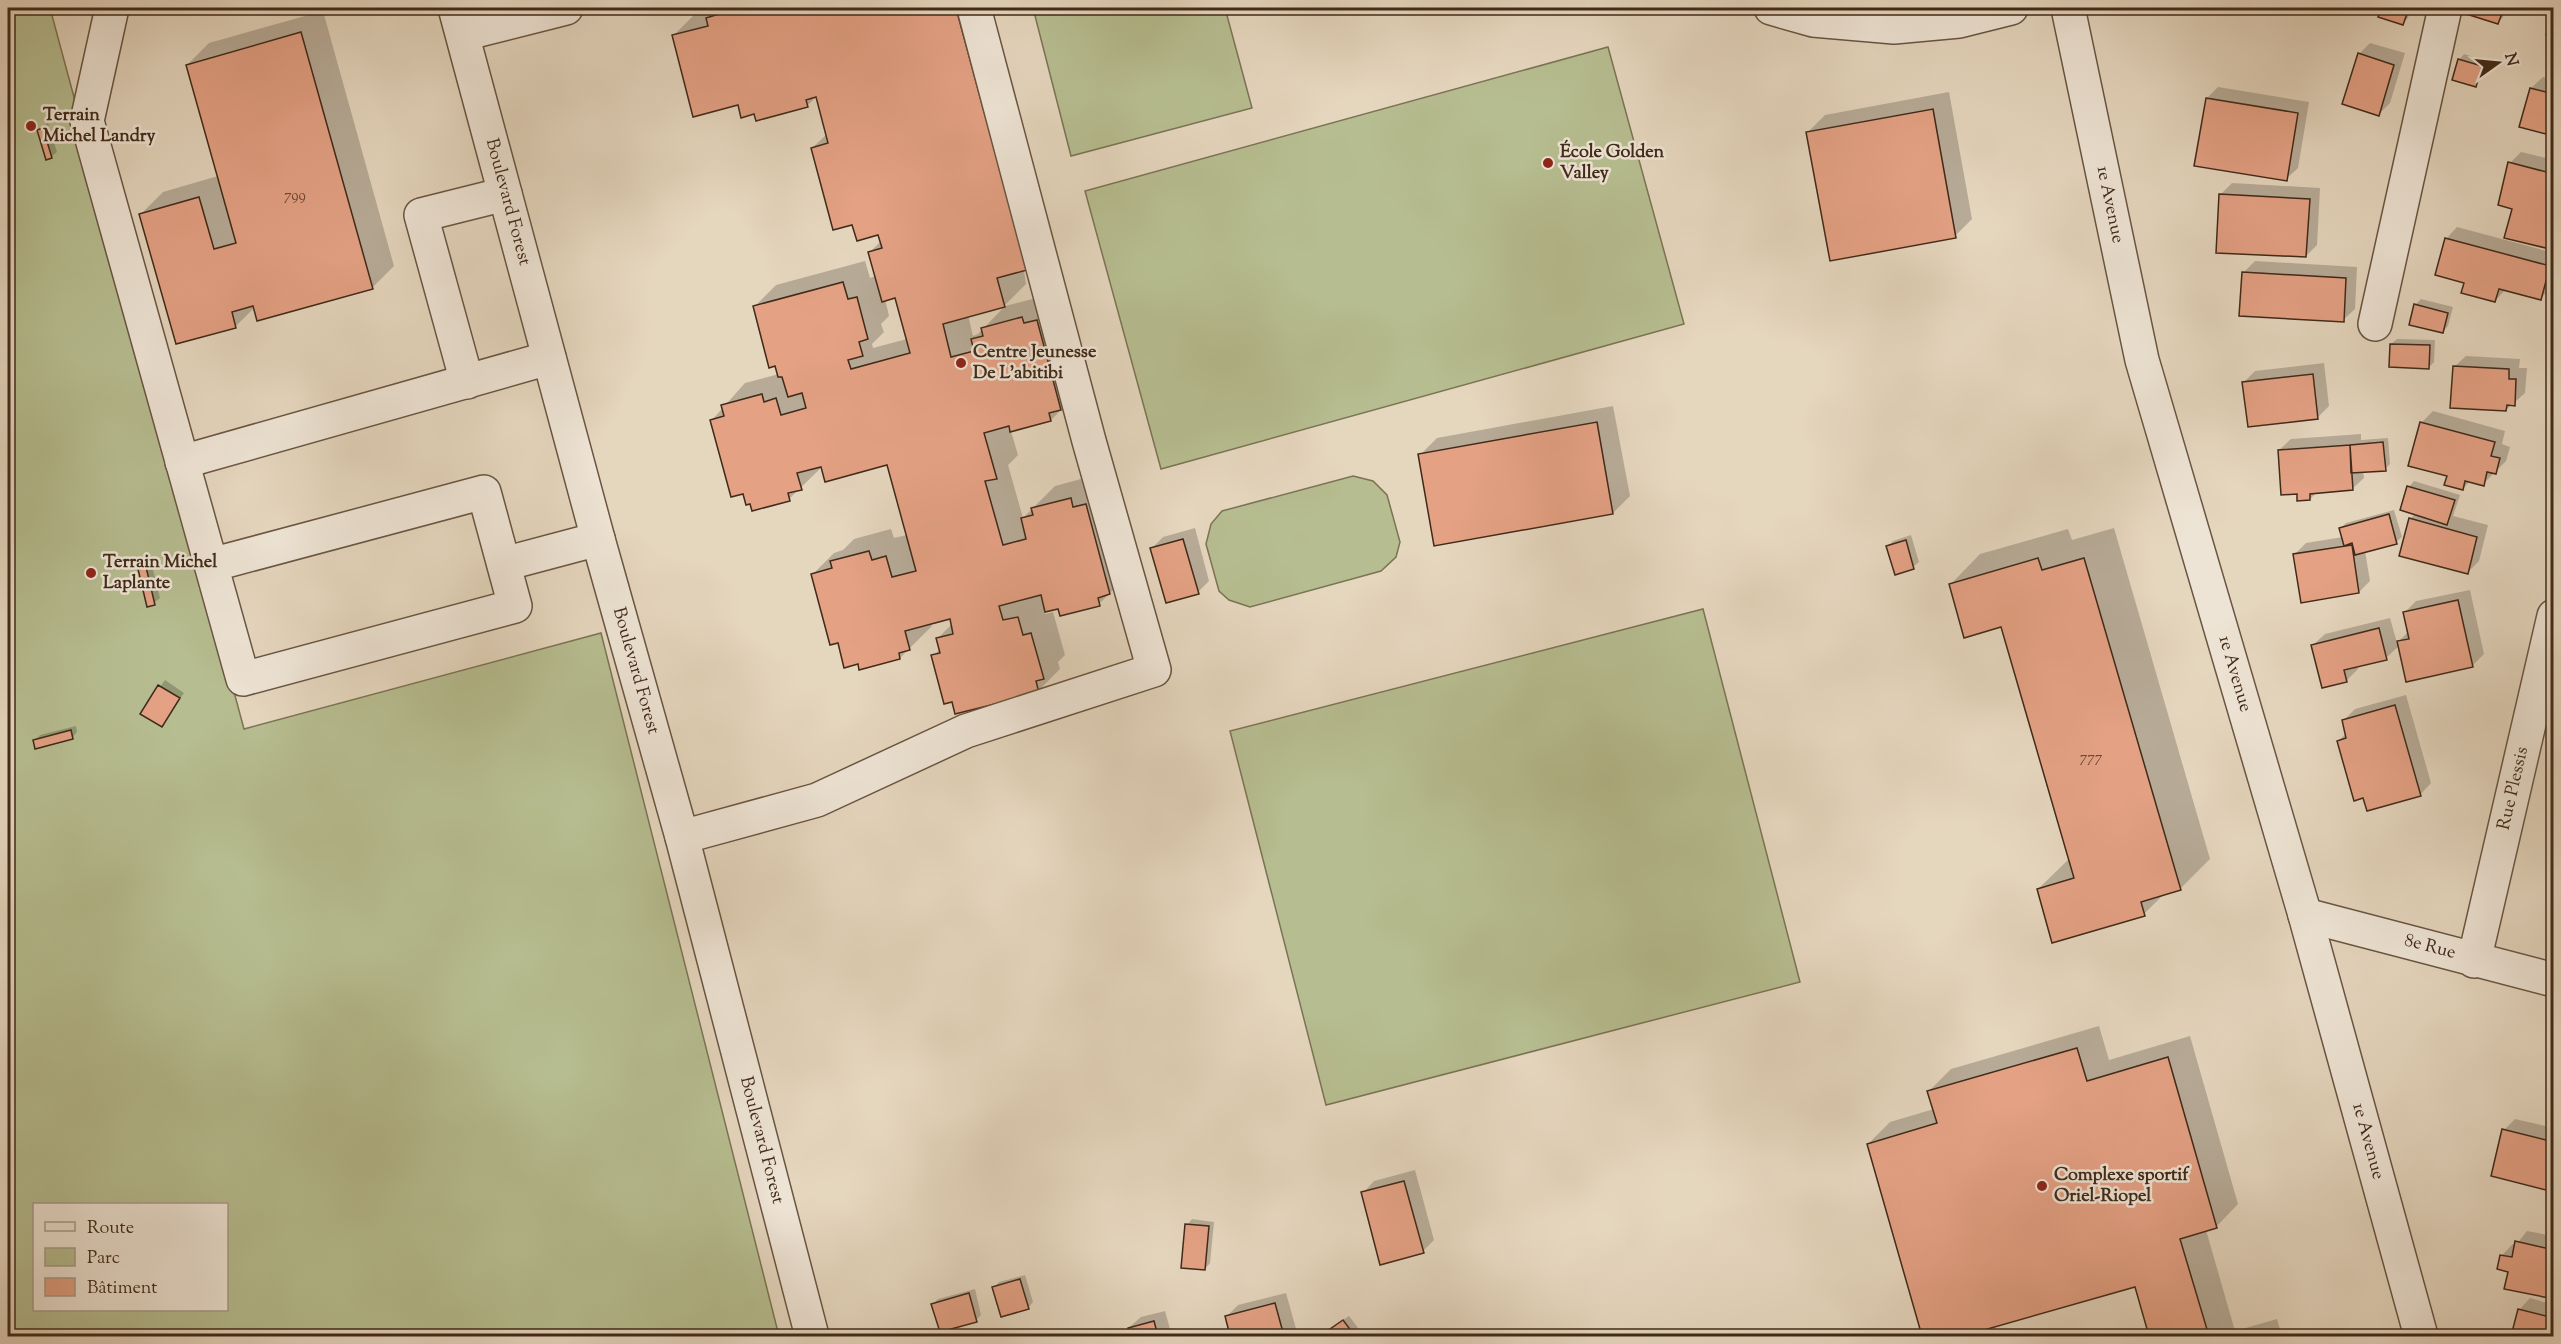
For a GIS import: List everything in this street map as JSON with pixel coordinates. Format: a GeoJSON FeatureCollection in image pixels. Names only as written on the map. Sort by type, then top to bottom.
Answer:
{"type":"FeatureCollection","features":[{"type":"Feature","properties":{"kind":"street"},"geometry":{"type":"LineString","coordinates":[[112,8],[87,121],[182,462],[243,679],[515,606],[484,492],[211,565]]}},
{"type":"Feature","properties":{"kind":"street"},"geometry":{"type":"LineString","coordinates":[[459,21],[566,8]]}},
{"type":"Feature","properties":{"kind":"street"},"geometry":{"type":"LineString","coordinates":[[682,837],[818,800],[966,731],[1154,670],[1089,441],[974,8]]}},
{"type":"Feature","properties":{"kind":"street"},"geometry":{"type":"LineString","coordinates":[[1771,8],[1813,20],[1894,27],[1959,21],[2012,8]]}},
{"type":"Feature","properties":{"kind":"street","name":"1e Avenue"},"geometry":{"type":"LineString","coordinates":[[2068,8],[2142,360],[2305,915],[2421,1336]]}},
{"type":"Feature","properties":{"kind":"street"},"geometry":{"type":"LineString","coordinates":[[2374,324],[2445,8]]}},
{"type":"Feature","properties":{"kind":"street","name":"Boulevard Forest"},"geometry":{"type":"LineString","coordinates":[[459,21],[598,539],[682,837],[812,1336]]}},
{"type":"Feature","properties":{"kind":"street"},"geometry":{"type":"LineString","coordinates":[[467,382],[421,215],[505,194]]}},
{"type":"Feature","properties":{"kind":"street"},"geometry":{"type":"LineString","coordinates":[[182,462],[549,358]]}},
{"type":"Feature","properties":{"kind":"street"},"geometry":{"type":"LineString","coordinates":[[504,564],[598,539]]}},
{"type":"Feature","properties":{"kind":"street","name":"Rue Plessis"},"geometry":{"type":"LineString","coordinates":[[2474,961],[2553,616]]}},
{"type":"Feature","properties":{"kind":"street","name":"8e Rue"},"geometry":{"type":"LineString","coordinates":[[2305,915],[2553,980]]}},
{"type":"Feature","properties":{"kind":"green space"},"geometry":{"type":"Polygon","coordinates":[[[8,8],[50,8],[244,729],[601,633],[779,1336],[8,1336],[8,8]]]}},
{"type":"Feature","properties":{"kind":"green space"},"geometry":{"type":"Polygon","coordinates":[[[1033,8],[1225,8],[1252,108],[1071,156],[1033,8]]]}},
{"type":"Feature","properties":{"kind":"green space"},"geometry":{"type":"Polygon","coordinates":[[[1608,47],[1684,324],[1161,469],[1085,191],[1608,47]]]}},
{"type":"Feature","properties":{"kind":"green space"},"geometry":{"type":"Polygon","coordinates":[[[1353,476],[1373,481],[1387,495],[1400,542],[1396,557],[1381,571],[1250,607],[1229,600],[1219,591],[1206,544],[1211,524],[1222,511],[1353,476]]]}},
{"type":"Feature","properties":{"kind":"green space"},"geometry":{"type":"Polygon","coordinates":[[[1703,609],[1800,982],[1326,1105],[1230,731],[1703,609]]]}},
{"type":"Feature","properties":{"kind":"building","name":"Centre Jeunesse De L'abitibi"},"geometry":{"type":"Polygon","coordinates":[[[717,8],[793,8],[794,11],[808,8],[956,8],[1027,270],[997,278],[1005,307],[943,324],[951,357],[974,351],[971,339],[983,336],[981,328],[1022,317],[1024,323],[1037,320],[1061,410],[1049,413],[1051,421],[1010,432],[1009,426],[984,433],[997,479],[985,481],[1003,545],[1026,539],[1021,518],[1033,515],[1031,508],[1071,498],[1073,507],[1086,504],[1110,594],[1098,598],[1100,606],[1060,616],[1058,609],[1045,612],[1041,595],[999,606],[1003,620],[1018,617],[1023,635],[1031,633],[1044,679],[1036,681],[1039,693],[955,714],[952,702],[944,704],[931,655],[940,653],[936,638],[953,634],[950,619],[905,631],[910,650],[899,653],[900,659],[859,670],[858,664],[844,668],[838,643],[830,645],[811,574],[832,568],[830,561],[869,551],[872,560],[886,556],[892,577],[916,571],[887,465],[825,482],[821,467],[797,473],[802,490],[788,493],[790,501],[752,511],[750,504],[746,505],[743,494],[731,497],[710,420],[724,416],[721,405],[762,394],[764,402],[776,398],[781,415],[806,408],[802,393],[788,397],[782,377],[778,377],[775,366],[769,368],[753,306],[843,282],[848,299],[857,297],[868,339],[859,342],[863,356],[848,360],[851,369],[910,353],[895,298],[882,302],[868,252],[882,248],[878,235],[857,241],[852,225],[833,230],[811,148],[828,143],[816,97],[806,100],[808,107],[756,121],[754,114],[741,118],[738,105],[693,117],[672,35],[708,26],[706,18],[719,14],[717,8]]]}},
{"type":"Feature","properties":{"kind":"building"},"geometry":{"type":"Polygon","coordinates":[[[2381,8],[2409,8],[2403,25],[2378,17],[2381,8]]]}},
{"type":"Feature","properties":{"kind":"building"},"geometry":{"type":"Polygon","coordinates":[[[2464,8],[2504,8],[2498,24],[2463,13],[2464,8]]]}},
{"type":"Feature","properties":{"kind":"building"},"geometry":{"type":"Polygon","coordinates":[[[2554,8],[2554,37],[2546,35],[2554,8]]]}},
{"type":"Feature","properties":{"kind":"building"},"geometry":{"type":"Polygon","coordinates":[[[301,32],[373,289],[257,321],[253,306],[232,312],[236,328],[176,344],[139,214],[199,197],[214,249],[236,243],[186,65],[301,32]]]}},
{"type":"Feature","properties":{"kind":"building"},"geometry":{"type":"Polygon","coordinates":[[[2358,53],[2394,65],[2379,116],[2342,104],[2358,53]]]}},
{"type":"Feature","properties":{"kind":"building"},"geometry":{"type":"Polygon","coordinates":[[[2458,59],[2482,66],[2476,87],[2452,80],[2458,59]]]}},
{"type":"Feature","properties":{"kind":"building"},"geometry":{"type":"Polygon","coordinates":[[[2530,88],[2554,94],[2554,136],[2519,127],[2530,88]]]}},
{"type":"Feature","properties":{"kind":"building"},"geometry":{"type":"Polygon","coordinates":[[[2206,98],[2298,113],[2287,181],[2194,166],[2206,98]]]}},
{"type":"Feature","properties":{"kind":"building"},"geometry":{"type":"Polygon","coordinates":[[[1933,109],[1956,238],[1830,261],[1806,132],[1933,109]]]}},
{"type":"Feature","properties":{"kind":"building"},"geometry":{"type":"Polygon","coordinates":[[[43,128],[52,158],[46,160],[37,130],[43,128]]]}},
{"type":"Feature","properties":{"kind":"building"},"geometry":{"type":"Polygon","coordinates":[[[2508,162],[2554,174],[2554,250],[2504,238],[2512,209],[2498,205],[2508,162]]]}},
{"type":"Feature","properties":{"kind":"building"},"geometry":{"type":"Polygon","coordinates":[[[2219,194],[2310,199],[2306,257],[2216,253],[2219,194]]]}},
{"type":"Feature","properties":{"kind":"building"},"geometry":{"type":"Polygon","coordinates":[[[2445,238],[2550,266],[2541,300],[2499,289],[2495,302],[2461,293],[2464,283],[2435,275],[2445,238]]]}},
{"type":"Feature","properties":{"kind":"building"},"geometry":{"type":"Polygon","coordinates":[[[2242,272],[2346,278],[2344,322],[2239,316],[2242,272]]]}},
{"type":"Feature","properties":{"kind":"building"},"geometry":{"type":"Polygon","coordinates":[[[2414,304],[2448,313],[2443,333],[2409,325],[2414,304]]]}},
{"type":"Feature","properties":{"kind":"building"},"geometry":{"type":"Polygon","coordinates":[[[2390,344],[2430,345],[2429,369],[2389,367],[2390,344]]]}},
{"type":"Feature","properties":{"kind":"building"},"geometry":{"type":"Polygon","coordinates":[[[2453,366],[2509,369],[2509,379],[2516,379],[2515,406],[2507,405],[2506,411],[2450,408],[2453,366]]]}},
{"type":"Feature","properties":{"kind":"building"},"geometry":{"type":"Polygon","coordinates":[[[2313,374],[2318,419],[2248,427],[2242,382],[2313,374]]]}},
{"type":"Feature","properties":{"kind":"building"},"geometry":{"type":"Polygon","coordinates":[[[1597,422],[1613,514],[1434,546],[1418,454],[1597,422]]]}},
{"type":"Feature","properties":{"kind":"building"},"geometry":{"type":"Polygon","coordinates":[[[2420,422],[2495,442],[2491,456],[2500,458],[2496,474],[2487,472],[2484,486],[2465,481],[2463,490],[2444,485],[2447,476],[2408,466],[2420,422]]]}},
{"type":"Feature","properties":{"kind":"building"},"geometry":{"type":"Polygon","coordinates":[[[2383,442],[2386,471],[2351,473],[2350,445],[2383,442]]]}},
{"type":"Feature","properties":{"kind":"building"},"geometry":{"type":"Polygon","coordinates":[[[2350,445],[2353,490],[2310,494],[2310,500],[2297,501],[2297,494],[2281,495],[2278,450],[2350,445]]]}},
{"type":"Feature","properties":{"kind":"building"},"geometry":{"type":"Polygon","coordinates":[[[2407,486],[2455,500],[2447,525],[2400,510],[2407,486]]]}},
{"type":"Feature","properties":{"kind":"building"},"geometry":{"type":"Polygon","coordinates":[[[2389,514],[2397,544],[2355,555],[2352,543],[2344,546],[2339,528],[2389,514]]]}},
{"type":"Feature","properties":{"kind":"building"},"geometry":{"type":"Polygon","coordinates":[[[2409,518],[2477,537],[2468,574],[2399,556],[2409,518]]]}},
{"type":"Feature","properties":{"kind":"building"},"geometry":{"type":"Polygon","coordinates":[[[1183,539],[1199,594],[1166,603],[1150,548],[1183,539]]]}},
{"type":"Feature","properties":{"kind":"building"},"geometry":{"type":"Polygon","coordinates":[[[1906,540],[1914,569],[1895,575],[1886,546],[1906,540]]]}},
{"type":"Feature","properties":{"kind":"building"},"geometry":{"type":"Polygon","coordinates":[[[2352,545],[2359,593],[2301,603],[2293,554],[2352,545]]]}},
{"type":"Feature","properties":{"kind":"building"},"geometry":{"type":"Polygon","coordinates":[[[2038,558],[2042,570],[2084,558],[2181,890],[2141,902],[2145,916],[2052,943],[2037,889],[2074,878],[2001,627],[1964,638],[1949,584],[2038,558]]]}},
{"type":"Feature","properties":{"kind":"building"},"geometry":{"type":"Polygon","coordinates":[[[146,567],[155,605],[147,607],[138,569],[146,567]]]}},
{"type":"Feature","properties":{"kind":"building"},"geometry":{"type":"Polygon","coordinates":[[[2458,600],[2473,667],[2406,682],[2397,641],[2409,639],[2403,612],[2458,600]]]}},
{"type":"Feature","properties":{"kind":"building"},"geometry":{"type":"Polygon","coordinates":[[[2379,628],[2387,660],[2344,670],[2347,682],[2322,688],[2311,645],[2379,628]]]}},
{"type":"Feature","properties":{"kind":"building"},"geometry":{"type":"Polygon","coordinates":[[[158,685],[180,698],[162,727],[140,714],[158,685]]]}},
{"type":"Feature","properties":{"kind":"building"},"geometry":{"type":"Polygon","coordinates":[[[2395,705],[2421,796],[2367,811],[2363,798],[2354,801],[2337,741],[2346,738],[2342,720],[2395,705]]]}},
{"type":"Feature","properties":{"kind":"building"},"geometry":{"type":"Polygon","coordinates":[[[71,730],[73,739],[35,749],[33,740],[71,730]]]}},
{"type":"Feature","properties":{"kind":"building","name":"Complexe sportif Oriel-Riopel"},"geometry":{"type":"Polygon","coordinates":[[[2077,1048],[2087,1081],[2168,1057],[2217,1228],[2180,1239],[2209,1336],[2149,1336],[2135,1287],[1963,1336],[1922,1336],[1867,1144],[1937,1123],[1927,1091],[2077,1048]]]}},
{"type":"Feature","properties":{"kind":"building"},"geometry":{"type":"Polygon","coordinates":[[[2502,1129],[2554,1142],[2554,1192],[2491,1176],[2502,1129]]]}},
{"type":"Feature","properties":{"kind":"building"},"geometry":{"type":"Polygon","coordinates":[[[1404,1181],[1424,1253],[1380,1265],[1361,1192],[1404,1181]]]}},
{"type":"Feature","properties":{"kind":"building"},"geometry":{"type":"Polygon","coordinates":[[[1185,1224],[1209,1226],[1205,1270],[1181,1268],[1185,1224]]]}},
{"type":"Feature","properties":{"kind":"building"},"geometry":{"type":"Polygon","coordinates":[[[2515,1241],[2554,1250],[2554,1299],[2504,1289],[2508,1272],[2497,1269],[2500,1255],[2512,1257],[2515,1241]]]}},
{"type":"Feature","properties":{"kind":"building"},"geometry":{"type":"Polygon","coordinates":[[[1020,1279],[1029,1309],[1001,1317],[992,1287],[1020,1279]]]}},
{"type":"Feature","properties":{"kind":"building"},"geometry":{"type":"Polygon","coordinates":[[[969,1293],[977,1322],[940,1332],[931,1304],[969,1293]]]}},
{"type":"Feature","properties":{"kind":"building"},"geometry":{"type":"Polygon","coordinates":[[[1275,1303],[1284,1336],[1230,1336],[1225,1316],[1275,1303]]]}},
{"type":"Feature","properties":{"kind":"building"},"geometry":{"type":"Polygon","coordinates":[[[2518,1309],[2554,1318],[2554,1336],[2511,1336],[2518,1309]]]}},
{"type":"Feature","properties":{"kind":"building"},"geometry":{"type":"Polygon","coordinates":[[[1343,1320],[1355,1336],[1320,1336],[1343,1320]]]}},
{"type":"Feature","properties":{"kind":"building"},"geometry":{"type":"Polygon","coordinates":[[[1154,1321],[1158,1336],[1119,1336],[1129,1334],[1128,1328],[1154,1321]]]}},
{"type":"Feature","properties":{"kind":"place","name":"Terrain Michel Landry"},"geometry":{"type":"Point","coordinates":[31,126]}},
{"type":"Feature","properties":{"kind":"place","name":"École Golden Valley"},"geometry":{"type":"Point","coordinates":[1548,163]}},
{"type":"Feature","properties":{"kind":"place","name":"Centre Jeunesse De L'abitibi"},"geometry":{"type":"Point","coordinates":[961,363]}},
{"type":"Feature","properties":{"kind":"place","name":"Terrain Michel Laplante"},"geometry":{"type":"Point","coordinates":[91,573]}},
{"type":"Feature","properties":{"kind":"place","name":"Complexe sportif Oriel-Riopel"},"geometry":{"type":"Point","coordinates":[2042,1186]}}]}
